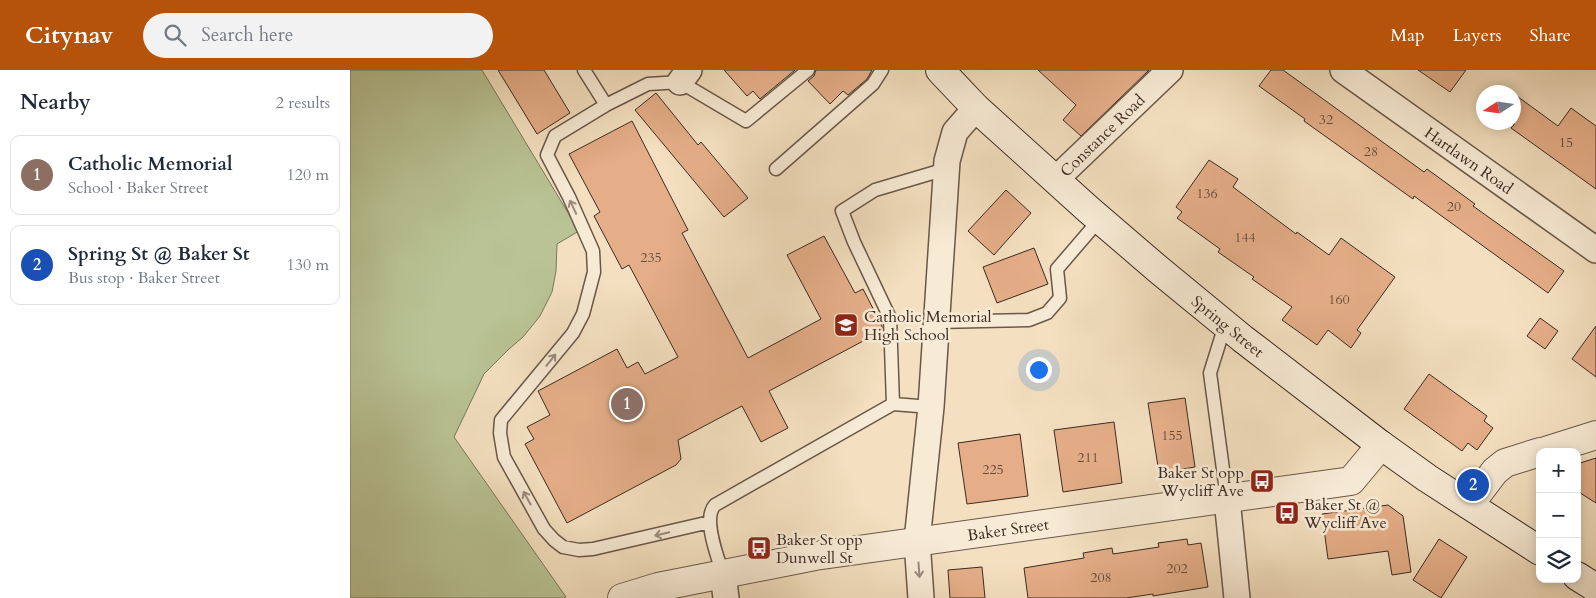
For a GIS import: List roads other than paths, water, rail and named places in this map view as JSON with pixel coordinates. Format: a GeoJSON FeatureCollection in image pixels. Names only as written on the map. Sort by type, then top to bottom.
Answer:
{"type":"FeatureCollection","features":[{"type":"Feature","properties":{"kind":"street","name":"Spring Street"},"geometry":{"type":"LineString","coordinates":[[940,70],[976,108],[1100,219],[1225,324],[1381,445],[1536,548]]}},
{"type":"Feature","properties":{"kind":"street","name":"Constance Road"},"geometry":{"type":"LineString","coordinates":[[1056,179],[1170,70]]}},
{"type":"Feature","properties":{"kind":"street","name":"Hartlawn Road"},"geometry":{"type":"LineString","coordinates":[[1343,70],[1596,250]]}},
{"type":"Feature","properties":{"kind":"street"},"geometry":{"type":"LineString","coordinates":[[921,598],[917,541],[931,407],[946,169],[955,132],[976,108]]}},
{"type":"Feature","properties":{"kind":"street"},"geometry":{"type":"LineString","coordinates":[[1554,448],[1596,435]]}},
{"type":"Feature","properties":{"kind":"street","name":"Baker Street"},"geometry":{"type":"LineString","coordinates":[[622,598],[658,587],[724,586],[815,556],[1351,481],[1381,445]]}},
{"type":"Feature","properties":{"kind":"street"},"geometry":{"type":"LineString","coordinates":[[1469,505],[1495,471],[1505,463],[1536,454]]}},
{"type":"Feature","properties":{"kind":"street"},"geometry":{"type":"LineString","coordinates":[[1227,499],[1237,598]]}},
{"type":"Feature","properties":{"kind":"street"},"geometry":{"type":"LineString","coordinates":[[1581,579],[1596,588]]}},
{"type":"Feature","properties":{"kind":"lane"},"geometry":{"type":"LineString","coordinates":[[584,70],[606,105]]}},
{"type":"Feature","properties":{"kind":"lane"},"geometry":{"type":"LineString","coordinates":[[710,522],[593,549],[579,550],[564,547],[544,529],[504,457],[501,446],[501,420],[573,333],[583,314],[594,272],[593,251],[569,197],[547,155],[555,136],[606,105],[648,84],[685,76],[746,121],[808,70]]}},
{"type":"Feature","properties":{"kind":"lane"},"geometry":{"type":"LineString","coordinates":[[776,169],[872,84],[882,70]]}},
{"type":"Feature","properties":{"kind":"lane"},"geometry":{"type":"LineString","coordinates":[[893,404],[890,318],[854,242],[842,211],[875,190],[946,169]]}},
{"type":"Feature","properties":{"kind":"lane"},"geometry":{"type":"LineString","coordinates":[[936,322],[1029,320],[1047,313],[1060,298],[1057,268],[1100,219]]}},
{"type":"Feature","properties":{"kind":"lane"},"geometry":{"type":"LineString","coordinates":[[1225,324],[1210,373],[1227,499]]}},
{"type":"Feature","properties":{"kind":"lane"},"geometry":{"type":"LineString","coordinates":[[724,586],[710,522],[710,512],[715,505],[893,404],[931,407]]}},
{"type":"Feature","properties":{"kind":"place","name":"Catholic Memorial High School"},"geometry":{"type":"Point","coordinates":[846,325]}},
{"type":"Feature","properties":{"kind":"place","name":"Catholic Memorial"},"geometry":{"type":"Point","coordinates":[627,404]}},
{"type":"Feature","properties":{"kind":"place","name":"Baker St opp Wycliff Ave"},"geometry":{"type":"Point","coordinates":[1262,481]}},
{"type":"Feature","properties":{"kind":"place","name":"Spring St @ Baker St"},"geometry":{"type":"Point","coordinates":[1473,485]}},
{"type":"Feature","properties":{"kind":"place","name":"Baker St @ Wycliff Ave"},"geometry":{"type":"Point","coordinates":[1287,513]}},
{"type":"Feature","properties":{"kind":"place","name":"Baker St opp Dunwell St"},"geometry":{"type":"Point","coordinates":[759,548]}}]}
